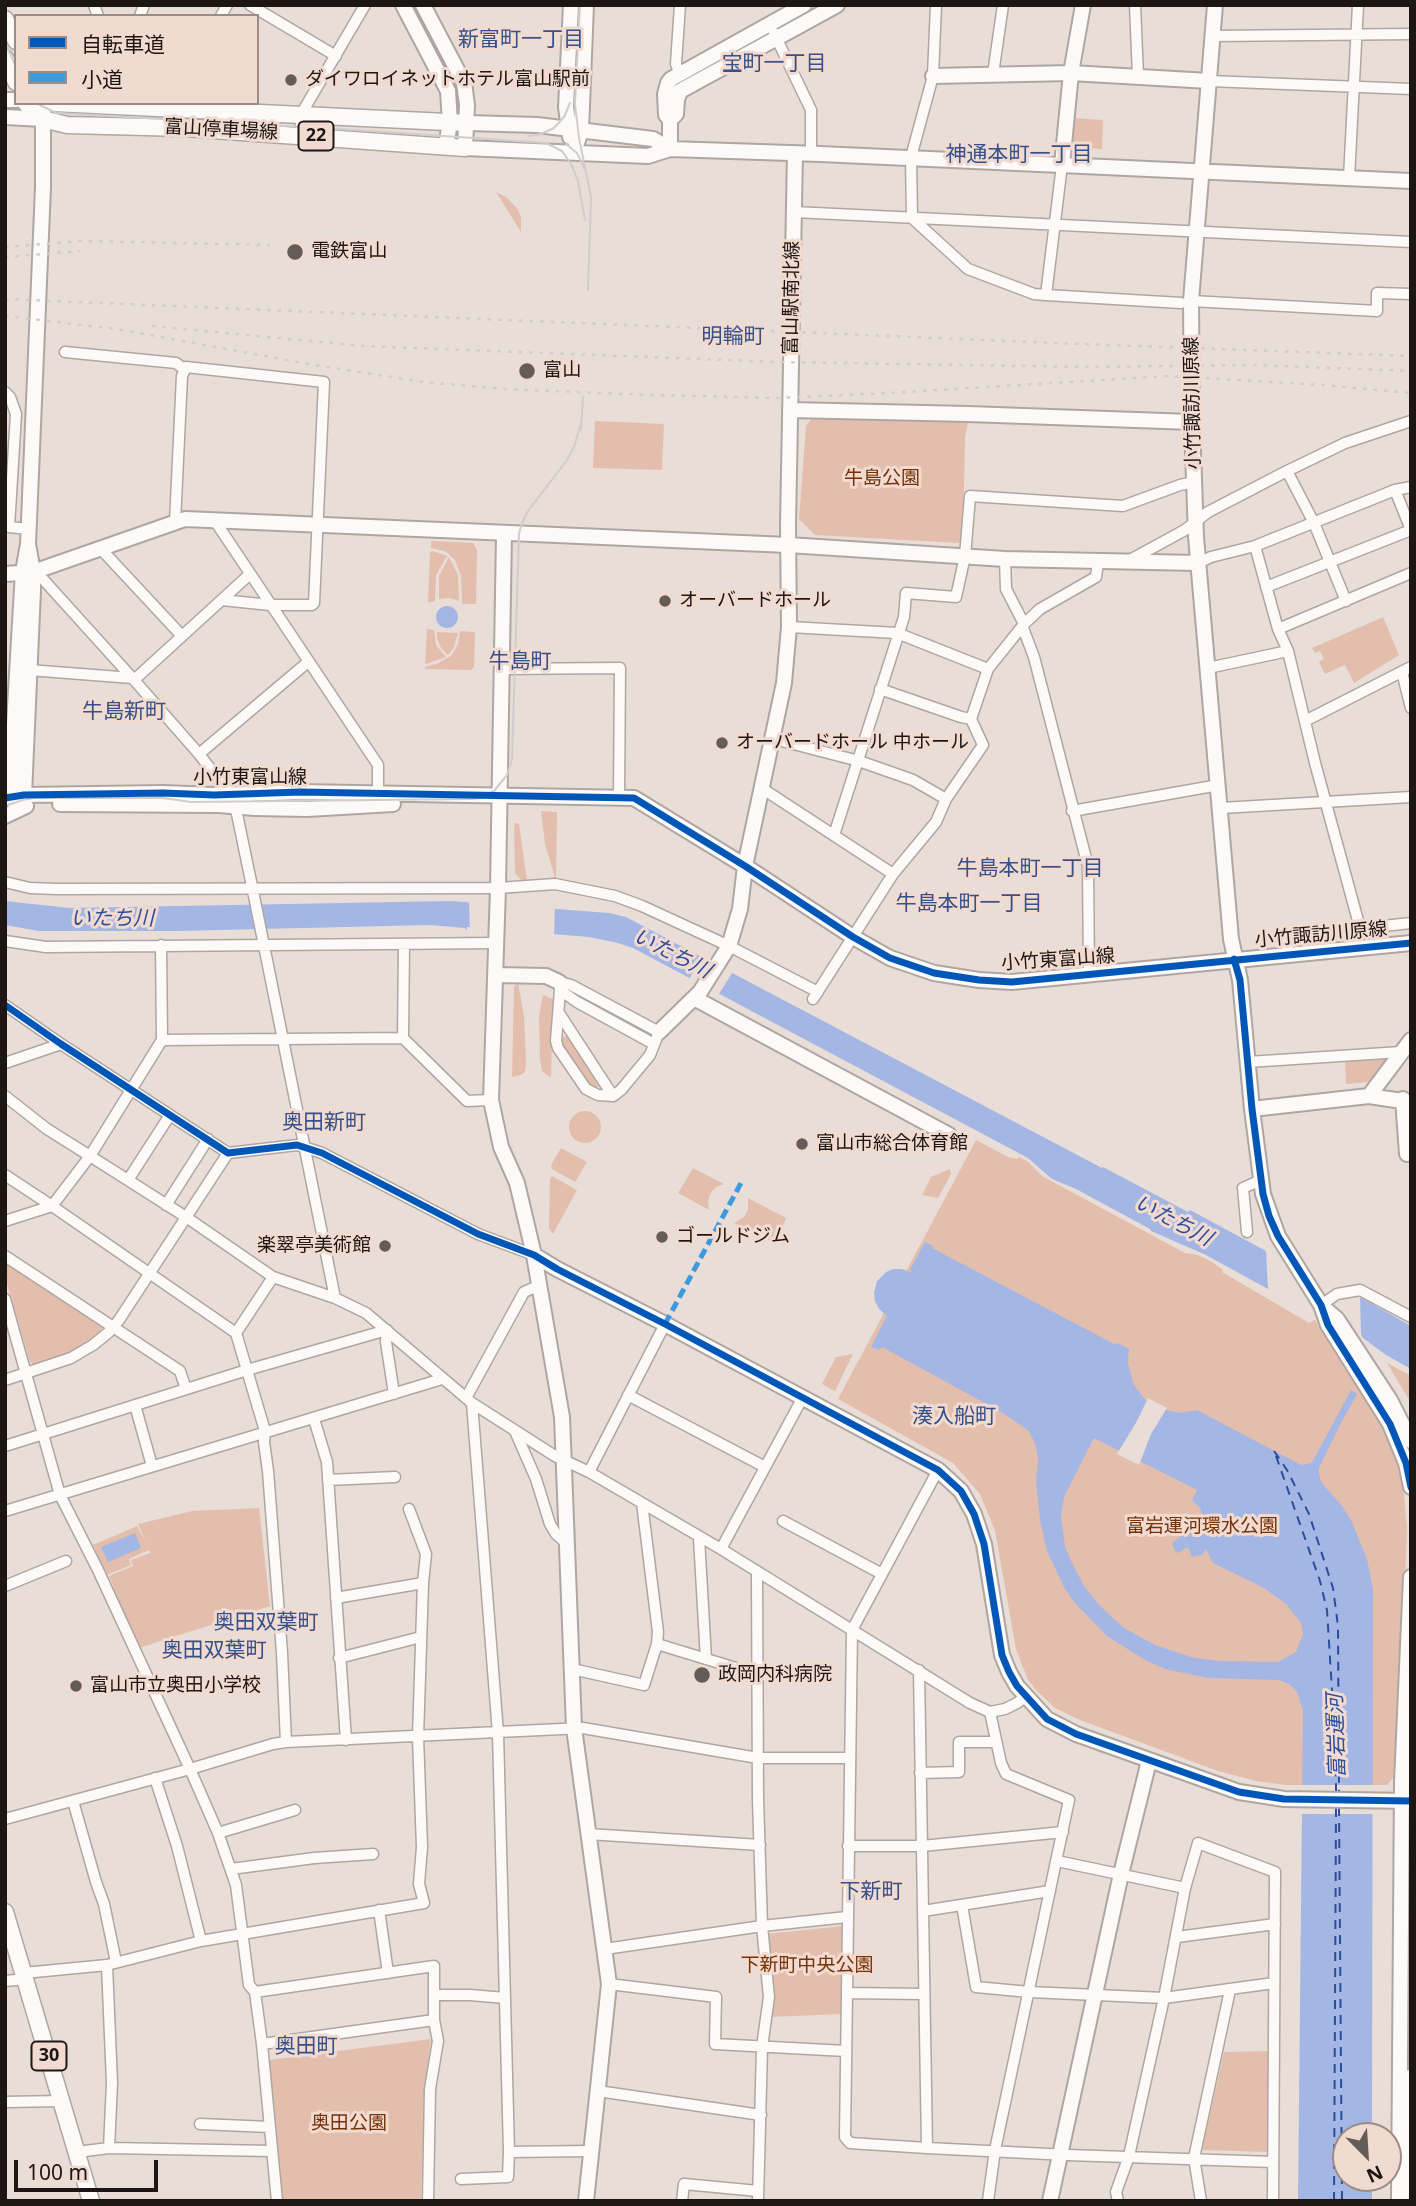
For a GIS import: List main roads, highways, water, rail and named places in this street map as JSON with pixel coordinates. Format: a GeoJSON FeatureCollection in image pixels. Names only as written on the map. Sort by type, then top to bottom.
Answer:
{"type":"FeatureCollection","features":[{"type":"Feature","properties":{"kind":"main road"},"geometry":{"type":"LineString","coordinates":[[5,19],[14,37]]}},
{"type":"Feature","properties":{"kind":"main road"},"geometry":{"type":"LineString","coordinates":[[5,58],[14,78]]}},
{"type":"Feature","properties":{"kind":"main road"},"geometry":{"type":"LineString","coordinates":[[28,105],[34,113],[43,111]]}},
{"type":"Feature","properties":{"kind":"main road","name":"富山停車場線"},"geometry":{"type":"LineString","coordinates":[[115,105],[467,123]]}},
{"type":"Feature","properties":{"kind":"main road","name":"富山停車場線"},"geometry":{"type":"LineString","coordinates":[[43,111],[66,125],[132,125],[465,148]]}},
{"type":"Feature","properties":{"kind":"main road","name":"30"},"geometry":{"type":"LineString","coordinates":[[5,1912],[91,2201]]}},
{"type":"Feature","properties":{"kind":"water"},"geometry":{"type":"Polygon","coordinates":[[[447,606],[455,609],[458,617],[455,625],[447,628],[439,625],[436,617],[439,609],[447,606]]]}},
{"type":"Feature","properties":{"kind":"water","name":"いたち川"},"geometry":{"type":"Polygon","coordinates":[[[5,901],[69,908],[451,901],[609,913],[626,917],[1102,1168],[1188,1212],[1190,1210],[1266,1251],[1268,1289],[1206,1255],[1151,1231],[1076,1189],[1052,1179],[1028,1158],[633,948],[618,943],[589,937],[467,927],[467,931],[465,928],[430,925],[177,931],[39,931],[5,925],[5,901]]]}},
{"type":"Feature","properties":{"kind":"water","name":"富岩運河"},"geometry":{"type":"Polygon","coordinates":[[[925,1242],[1116,1345],[1118,1343],[1129,1349],[1128,1364],[1134,1385],[1146,1401],[1158,1408],[1179,1413],[1197,1410],[1301,1465],[1311,1463],[1315,1457],[1351,1390],[1357,1394],[1319,1468],[1319,1473],[1321,1482],[1351,1520],[1367,1559],[1373,1590],[1372,2122],[1332,2122],[1332,2192],[1372,2192],[1372,2201],[1298,2201],[1303,1710],[1297,1692],[1289,1684],[1279,1680],[1208,1678],[1165,1669],[1107,1636],[1074,1602],[1047,1551],[1036,1482],[1036,1446],[1029,1431],[1003,1413],[882,1347],[879,1350],[871,1347],[887,1316],[875,1301],[877,1281],[886,1272],[894,1269],[913,1273],[910,1270],[925,1242]],[[1094,1438],[1064,1497],[1061,1515],[1065,1547],[1084,1586],[1100,1606],[1124,1628],[1155,1645],[1191,1657],[1217,1661],[1278,1662],[1296,1652],[1303,1634],[1301,1623],[1286,1604],[1264,1588],[1213,1563],[1206,1549],[1202,1555],[1192,1557],[1188,1547],[1178,1553],[1175,1551],[1172,1543],[1185,1533],[1200,1533],[1205,1524],[1200,1508],[1192,1500],[1197,1490],[1094,1438]]]}},
{"type":"Feature","properties":{"kind":"water"},"geometry":{"type":"Polygon","coordinates":[[[1360,1297],[1411,1326],[1411,1369],[1363,1338],[1360,1297]]]}},
{"type":"Feature","properties":{"kind":"water"},"geometry":{"type":"Polygon","coordinates":[[[135,1533],[141,1548],[108,1562],[101,1547],[135,1533]]]}},
{"type":"Feature","properties":{"kind":"tram line"},"geometry":{"type":"LineString","coordinates":[[580,5],[575,104],[591,197],[588,290]]}},
{"type":"Feature","properties":{"kind":"tram line"},"geometry":{"type":"LineString","coordinates":[[5,42],[14,62]]}},
{"type":"Feature","properties":{"kind":"tram line"},"geometry":{"type":"LineString","coordinates":[[529,136],[554,128],[564,117],[570,103]]}},
{"type":"Feature","properties":{"kind":"tram line"},"geometry":{"type":"LineString","coordinates":[[40,105],[56,113],[546,143],[562,151],[571,164],[578,181],[585,220]]}},
{"type":"Feature","properties":{"kind":"tram line"},"geometry":{"type":"LineString","coordinates":[[566,144],[577,153],[585,169]]}},
{"type":"Feature","properties":{"kind":"tram line"},"geometry":{"type":"LineString","coordinates":[[581,430],[583,397]]}},
{"type":"Feature","properties":{"kind":"tram line"},"geometry":{"type":"LineString","coordinates":[[5,806],[34,798],[163,798],[191,802],[471,799],[481,798],[494,791],[507,775],[512,759],[519,534],[528,511],[567,460],[582,420]]}},
{"type":"Feature","properties":{"kind":"railway"},"geometry":{"type":"LineString","coordinates":[[5,247],[82,241],[270,245]]}},
{"type":"Feature","properties":{"kind":"railway"},"geometry":{"type":"LineString","coordinates":[[5,257],[80,251]]}},
{"type":"Feature","properties":{"kind":"railway"},"geometry":{"type":"LineString","coordinates":[[5,299],[1411,356]]}},
{"type":"Feature","properties":{"kind":"railway"},"geometry":{"type":"LineString","coordinates":[[5,316],[117,329],[424,382],[503,389],[778,398],[1168,376],[1411,393]]}},
{"type":"Feature","properties":{"kind":"railway"},"geometry":{"type":"LineString","coordinates":[[152,326],[363,346],[778,362],[1089,367],[1254,365],[1411,371]]}},
{"type":"Feature","properties":{"kind":"place","name":"ダイワロイネットホテル富山駅前"},"geometry":{"type":"Point","coordinates":[291,80]}},
{"type":"Feature","properties":{"kind":"place","name":"電鉄富山"},"geometry":{"type":"Point","coordinates":[295,252]}},
{"type":"Feature","properties":{"kind":"place","name":"富山"},"geometry":{"type":"Point","coordinates":[527,371]}},
{"type":"Feature","properties":{"kind":"place","name":"オーバードホール"},"geometry":{"type":"Point","coordinates":[665,601]}},
{"type":"Feature","properties":{"kind":"place","name":"オーバードホール 中ホール"},"geometry":{"type":"Point","coordinates":[722,743]}},
{"type":"Feature","properties":{"kind":"place","name":"富山市総合体育館"},"geometry":{"type":"Point","coordinates":[802,1144]}},
{"type":"Feature","properties":{"kind":"place","name":"ゴールドジム"},"geometry":{"type":"Point","coordinates":[662,1237]}},
{"type":"Feature","properties":{"kind":"place","name":"楽翠亭美術館"},"geometry":{"type":"Point","coordinates":[385,1246]}},
{"type":"Feature","properties":{"kind":"place","name":"政岡内科病院"},"geometry":{"type":"Point","coordinates":[702,1675]}},
{"type":"Feature","properties":{"kind":"place","name":"富山市立奥田小学校"},"geometry":{"type":"Point","coordinates":[76,1686]}},
{"type":"Feature","properties":{"kind":"district","name":"新富町一丁目"},"geometry":{"type":"Point","coordinates":[521,40]}},
{"type":"Feature","properties":{"kind":"district","name":"宝町一丁目"},"geometry":{"type":"Point","coordinates":[774,64]}},
{"type":"Feature","properties":{"kind":"district","name":"神通本町一丁目"},"geometry":{"type":"Point","coordinates":[1019,155]}},
{"type":"Feature","properties":{"kind":"district","name":"明輪町"},"geometry":{"type":"Point","coordinates":[733,337]}},
{"type":"Feature","properties":{"kind":"district","name":"牛島町"},"geometry":{"type":"Point","coordinates":[520,662]}},
{"type":"Feature","properties":{"kind":"district","name":"牛島新町"},"geometry":{"type":"Point","coordinates":[124,712]}},
{"type":"Feature","properties":{"kind":"district","name":"牛島本町一丁目"},"geometry":{"type":"Point","coordinates":[1030,869]}},
{"type":"Feature","properties":{"kind":"district","name":"牛島本町一丁目"},"geometry":{"type":"Point","coordinates":[969,904]}},
{"type":"Feature","properties":{"kind":"district","name":"奥田新町"},"geometry":{"type":"Point","coordinates":[324,1123]}},
{"type":"Feature","properties":{"kind":"district","name":"湊入船町"},"geometry":{"type":"Point","coordinates":[954,1417]}},
{"type":"Feature","properties":{"kind":"district","name":"奥田双葉町"},"geometry":{"type":"Point","coordinates":[266,1623]}},
{"type":"Feature","properties":{"kind":"district","name":"奥田双葉町"},"geometry":{"type":"Point","coordinates":[214,1651]}},
{"type":"Feature","properties":{"kind":"district","name":"下新町"},"geometry":{"type":"Point","coordinates":[871,1892]}},
{"type":"Feature","properties":{"kind":"district","name":"奥田町"},"geometry":{"type":"Point","coordinates":[306,2047]}},
{"type":"Feature","properties":{"kind":"park label","name":"牛島公園"},"geometry":{"type":"Point","coordinates":[882,479]}},
{"type":"Feature","properties":{"kind":"park label","name":"富岩運河環水公園"},"geometry":{"type":"Point","coordinates":[1202,1527]}},
{"type":"Feature","properties":{"kind":"park label","name":"下新町中央公園"},"geometry":{"type":"Point","coordinates":[807,1966]}},
{"type":"Feature","properties":{"kind":"park label","name":"奥田公園"},"geometry":{"type":"Point","coordinates":[349,2124]}}]}
